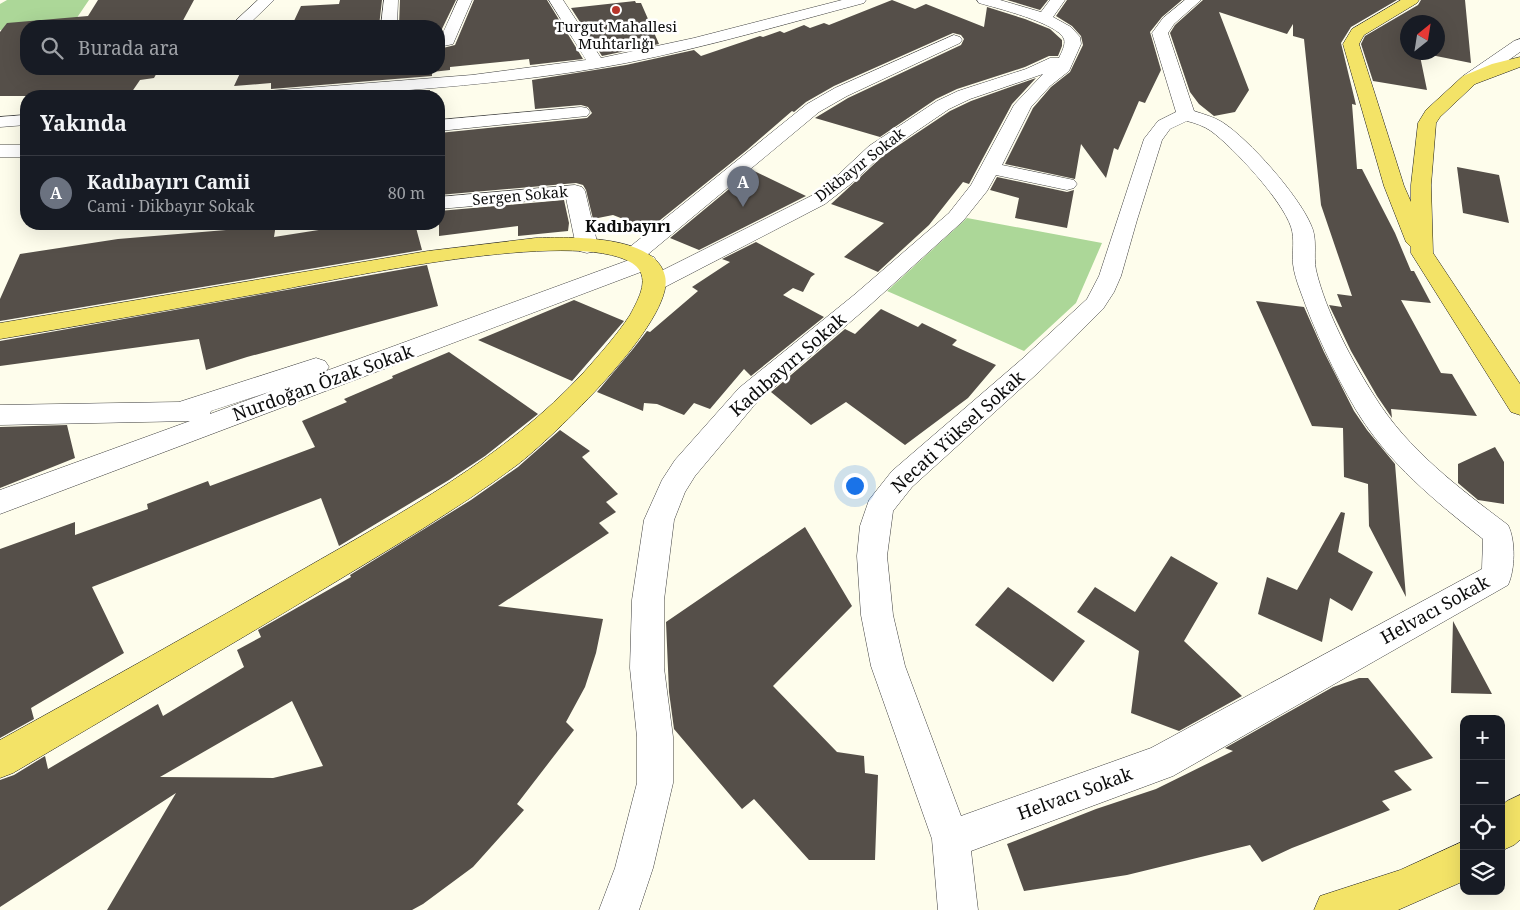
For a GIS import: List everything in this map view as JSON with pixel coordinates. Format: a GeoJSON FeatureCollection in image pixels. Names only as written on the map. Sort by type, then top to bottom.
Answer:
{"type":"FeatureCollection","features":[{"type":"Feature","properties":{"kind":"main road"},"geometry":{"type":"LineString","coordinates":[[1412,0],[1358,32],[1351,44],[1394,186],[1422,253],[1520,405]]}},
{"type":"Feature","properties":{"kind":"main road"},"geometry":{"type":"LineString","coordinates":[[1422,253],[1421,185],[1427,123],[1440,105],[1469,80],[1498,68],[1520,62]]}},
{"type":"Feature","properties":{"kind":"main road"},"geometry":{"type":"LineString","coordinates":[[0,331],[448,256],[537,245],[608,248],[645,267],[651,299],[633,329],[595,376],[557,417],[518,451],[460,491],[281,598],[0,760]]}},
{"type":"Feature","properties":{"kind":"main road"},"geometry":{"type":"LineString","coordinates":[[1505,828],[1520,814]]}},
{"type":"Feature","properties":{"kind":"main road"},"geometry":{"type":"LineString","coordinates":[[1334,910],[1372,900],[1436,876],[1460,862]]}},
{"type":"Feature","properties":{"kind":"street"},"geometry":{"type":"LineString","coordinates":[[245,20],[268,0]]}},
{"type":"Feature","properties":{"kind":"street"},"geometry":{"type":"LineString","coordinates":[[389,20],[391,0]]}},
{"type":"Feature","properties":{"kind":"street"},"geometry":{"type":"LineString","coordinates":[[445,41],[447,41],[465,0]]}},
{"type":"Feature","properties":{"kind":"street"},"geometry":{"type":"LineString","coordinates":[[556,0],[596,63]]}},
{"type":"Feature","properties":{"kind":"street"},"geometry":{"type":"LineString","coordinates":[[340,90],[486,78],[596,63],[681,45],[828,3],[859,0]]}},
{"type":"Feature","properties":{"kind":"street"},"geometry":{"type":"LineString","coordinates":[[984,0],[1058,24],[1072,37],[1073,44],[1067,54]]}},
{"type":"Feature","properties":{"kind":"street"},"geometry":{"type":"LineString","coordinates":[[1044,18],[1058,0]]}},
{"type":"Feature","properties":{"kind":"street"},"geometry":{"type":"LineString","coordinates":[[1186,114],[1161,40],[1162,27],[1194,0]]}},
{"type":"Feature","properties":{"kind":"street"},"geometry":{"type":"LineString","coordinates":[[645,267],[813,108],[841,92],[954,40]]}},
{"type":"Feature","properties":{"kind":"street"},"geometry":{"type":"LineString","coordinates":[[1469,80],[1520,44]]}},
{"type":"Feature","properties":{"kind":"street","name":"Kadıbayırı Sokak"},"geometry":{"type":"LineString","coordinates":[[619,910],[634,868],[655,783],[655,737],[647,668],[648,600],[659,520],[672,488],[684,468],[748,396],[862,300],[956,217],[980,187],[1023,105],[1044,82],[1063,67],[1067,54]]}},
{"type":"Feature","properties":{"kind":"street","name":"Dikbayır Sokak"},"geometry":{"type":"LineString","coordinates":[[645,267],[818,200],[845,179],[876,150],[943,104],[964,95],[1032,73],[1053,64],[1067,54]]}},
{"type":"Feature","properties":{"kind":"street"},"geometry":{"type":"LineString","coordinates":[[1163,84],[1167,58]]}},
{"type":"Feature","properties":{"kind":"street"},"geometry":{"type":"LineString","coordinates":[[445,125],[581,112]]}},
{"type":"Feature","properties":{"kind":"street","name":"Helvacı Sokak"},"geometry":{"type":"LineString","coordinates":[[951,839],[1160,764],[1258,707],[1498,576],[1498,534],[1420,470],[1392,440],[1367,406],[1327,329],[1314,297],[1305,267],[1302,227],[1297,216],[1227,135],[1215,126],[1186,114]]}},
{"type":"Feature","properties":{"kind":"street","name":"Necati Yüksel Sokak"},"geometry":{"type":"LineString","coordinates":[[958,910],[951,839],[888,666],[877,615],[872,556],[879,508],[902,478],[1031,365],[1095,304],[1110,276],[1126,220],[1153,139],[1164,124],[1186,114]]}},
{"type":"Feature","properties":{"kind":"street"},"geometry":{"type":"LineString","coordinates":[[0,122],[20,120]]}},
{"type":"Feature","properties":{"kind":"street"},"geometry":{"type":"LineString","coordinates":[[0,150],[20,151]]}},
{"type":"Feature","properties":{"kind":"street"},"geometry":{"type":"LineString","coordinates":[[990,168],[1067,184]]}},
{"type":"Feature","properties":{"kind":"street","name":"Sergen Sokak"},"geometry":{"type":"LineString","coordinates":[[445,203],[575,191],[587,246]]}},
{"type":"Feature","properties":{"kind":"street","name":"Nurdoğan Özak Sokak"},"geometry":{"type":"LineString","coordinates":[[0,502],[645,267]]}},
{"type":"Feature","properties":{"kind":"street"},"geometry":{"type":"LineString","coordinates":[[181,411],[450,323]]}},
{"type":"Feature","properties":{"kind":"street"},"geometry":{"type":"LineString","coordinates":[[0,415],[251,410]]}},
{"type":"Feature","properties":{"kind":"green space"},"geometry":{"type":"Polygon","coordinates":[[[7,0],[89,0],[75,20],[20,20],[20,28],[0,30],[0,4],[7,0]]]}},
{"type":"Feature","properties":{"kind":"green space"},"geometry":{"type":"Polygon","coordinates":[[[967,218],[1102,243],[1076,303],[1024,351],[887,291],[967,218]]]}},
{"type":"Feature","properties":{"kind":"building"},"geometry":{"type":"Polygon","coordinates":[[[98,0],[194,0],[183,20],[42,20],[88,16],[98,0]]]}},
{"type":"Feature","properties":{"kind":"building"},"geometry":{"type":"Polygon","coordinates":[[[340,0],[382,0],[380,20],[294,20],[301,6],[339,4],[340,0]]]}},
{"type":"Feature","properties":{"kind":"building"},"geometry":{"type":"Polygon","coordinates":[[[400,0],[456,0],[445,23],[445,20],[399,20],[400,0]]]}},
{"type":"Feature","properties":{"kind":"building"},"geometry":{"type":"Polygon","coordinates":[[[474,0],[547,0],[583,59],[530,65],[529,59],[450,67],[450,70],[445,71],[445,48],[455,45],[474,0]]]}},
{"type":"Feature","properties":{"kind":"building"},"geometry":{"type":"Polygon","coordinates":[[[892,0],[915,9],[926,4],[984,27],[987,7],[1050,29],[1062,40],[1062,46],[1058,56],[1049,56],[1025,67],[957,89],[936,99],[880,137],[815,118],[848,98],[961,45],[964,39],[961,35],[953,33],[834,86],[806,102],[794,112],[792,111],[649,229],[613,215],[593,219],[586,190],[583,185],[576,183],[445,194],[445,132],[587,118],[592,113],[588,107],[581,105],[535,109],[532,80],[626,65],[694,50],[701,56],[760,36],[763,37],[780,31],[784,33],[804,25],[810,28],[824,23],[829,25],[892,0]]]}},
{"type":"Feature","properties":{"kind":"building"},"geometry":{"type":"Polygon","coordinates":[[[1007,0],[1048,0],[1040,10],[1007,0]]]}},
{"type":"Feature","properties":{"kind":"building"},"geometry":{"type":"Polygon","coordinates":[[[1067,0],[1182,0],[1162,17],[1150,32],[1161,70],[1145,103],[1139,101],[1118,150],[1114,148],[1106,178],[1081,144],[1075,179],[1005,164],[1033,108],[1051,87],[1070,72],[1083,45],[1081,36],[1072,26],[1056,16],[1067,0]]]}},
{"type":"Feature","properties":{"kind":"building"},"geometry":{"type":"Polygon","coordinates":[[[1203,0],[1397,0],[1351,27],[1341,43],[1356,105],[1352,104],[1357,169],[1362,169],[1395,233],[1411,271],[1414,271],[1431,303],[1401,300],[1441,373],[1452,374],[1477,416],[1391,409],[1392,418],[1377,396],[1351,351],[1329,305],[1342,307],[1337,294],[1352,296],[1321,205],[1304,39],[1293,36],[1293,24],[1287,34],[1219,12],[1249,90],[1235,112],[1214,116],[1199,104],[1190,92],[1170,33],[1175,25],[1203,0]]]}},
{"type":"Feature","properties":{"kind":"building"},"geometry":{"type":"Polygon","coordinates":[[[1421,0],[1465,0],[1471,63],[1445,58],[1445,15],[1401,15],[1418,5],[1421,0]]]}},
{"type":"Feature","properties":{"kind":"building"},"geometry":{"type":"Polygon","coordinates":[[[635,1],[636,3],[641,3],[659,44],[602,56],[571,8],[635,1]]]}},
{"type":"Feature","properties":{"kind":"building"},"geometry":{"type":"Polygon","coordinates":[[[1400,16],[1400,60],[1421,60],[1427,90],[1373,81],[1361,44],[1365,36],[1400,16]]]}},
{"type":"Feature","properties":{"kind":"building"},"geometry":{"type":"Polygon","coordinates":[[[20,22],[20,75],[156,75],[154,78],[140,80],[133,90],[20,90],[20,96],[0,96],[0,32],[7,23],[20,22]]]}},
{"type":"Feature","properties":{"kind":"building"},"geometry":{"type":"Polygon","coordinates":[[[239,75],[432,75],[271,89],[271,83],[234,86],[239,75]]]}},
{"type":"Feature","properties":{"kind":"building"},"geometry":{"type":"Polygon","coordinates":[[[1036,78],[1012,104],[969,184],[963,182],[929,225],[878,272],[844,257],[884,223],[831,204],[884,155],[950,111],[971,101],[1036,78]]]}},
{"type":"Feature","properties":{"kind":"building"},"geometry":{"type":"Polygon","coordinates":[[[1457,167],[1499,175],[1509,223],[1463,213],[1457,167]]]}},
{"type":"Feature","properties":{"kind":"building"},"geometry":{"type":"Polygon","coordinates":[[[752,170],[806,196],[699,250],[670,238],[752,170]]]}},
{"type":"Feature","properties":{"kind":"building"},"geometry":{"type":"Polygon","coordinates":[[[997,177],[1067,192],[1074,190],[1067,228],[1015,218],[1019,198],[990,190],[997,177]]]}},
{"type":"Feature","properties":{"kind":"building"},"geometry":{"type":"Polygon","coordinates":[[[564,200],[569,223],[568,231],[518,236],[518,226],[439,236],[439,230],[445,230],[445,210],[564,200]]]}},
{"type":"Feature","properties":{"kind":"building"},"geometry":{"type":"Polygon","coordinates":[[[226,230],[275,230],[274,237],[319,230],[417,230],[422,250],[0,321],[0,299],[20,254],[118,239],[226,230]]]}},
{"type":"Feature","properties":{"kind":"building"},"geometry":{"type":"Polygon","coordinates":[[[756,242],[815,274],[811,277],[803,292],[793,288],[783,295],[824,317],[751,376],[744,369],[710,409],[694,403],[684,415],[657,404],[644,403],[643,411],[597,392],[647,331],[650,332],[698,291],[692,287],[730,262],[722,259],[756,242]]]}},
{"type":"Feature","properties":{"kind":"building"},"geometry":{"type":"Polygon","coordinates":[[[427,265],[438,306],[247,357],[206,370],[199,339],[0,366],[0,341],[427,265]]]}},
{"type":"Feature","properties":{"kind":"building"},"geometry":{"type":"Polygon","coordinates":[[[574,300],[624,321],[572,381],[478,340],[574,300]]]}},
{"type":"Feature","properties":{"kind":"building"},"geometry":{"type":"Polygon","coordinates":[[[1256,301],[1304,307],[1354,411],[1395,464],[1406,597],[1369,526],[1368,484],[1344,477],[1343,428],[1312,426],[1256,301]]]}},
{"type":"Feature","properties":{"kind":"building"},"geometry":{"type":"Polygon","coordinates":[[[881,309],[918,327],[922,323],[957,340],[952,345],[996,365],[968,398],[905,445],[846,402],[811,425],[771,392],[845,329],[855,334],[881,309]]]}},
{"type":"Feature","properties":{"kind":"building"},"geometry":{"type":"Polygon","coordinates":[[[449,352],[538,414],[485,456],[449,480],[339,546],[321,498],[92,587],[124,653],[31,708],[34,719],[0,738],[0,549],[75,522],[75,535],[148,509],[147,504],[208,481],[210,486],[315,447],[302,421],[347,402],[344,399],[393,378],[392,376],[449,352]]]}},
{"type":"Feature","properties":{"kind":"building"},"geometry":{"type":"Polygon","coordinates":[[[67,425],[75,458],[0,488],[0,427],[67,425]]]}},
{"type":"Feature","properties":{"kind":"building"},"geometry":{"type":"Polygon","coordinates":[[[560,430],[590,451],[582,457],[618,494],[606,502],[616,512],[599,523],[609,533],[498,606],[603,619],[596,653],[585,687],[566,722],[574,730],[517,804],[524,810],[473,867],[412,910],[107,910],[176,793],[0,907],[0,780],[14,775],[45,756],[48,769],[158,704],[163,716],[244,667],[237,650],[261,637],[258,630],[351,577],[350,575],[471,500],[518,467],[560,430]],[[292,701],[160,777],[273,778],[323,766],[292,701]]]}},
{"type":"Feature","properties":{"kind":"building"},"geometry":{"type":"Polygon","coordinates":[[[1495,447],[1504,462],[1504,504],[1478,500],[1458,483],[1458,464],[1495,447]]]}},
{"type":"Feature","properties":{"kind":"building"},"geometry":{"type":"Polygon","coordinates":[[[1341,512],[1345,513],[1338,552],[1373,572],[1352,611],[1330,598],[1322,642],[1258,614],[1267,577],[1297,590],[1341,512]]]}},
{"type":"Feature","properties":{"kind":"building"},"geometry":{"type":"Polygon","coordinates":[[[805,527],[852,606],[773,686],[837,752],[864,756],[865,773],[878,775],[875,860],[809,860],[754,799],[742,809],[674,729],[669,692],[666,622],[805,527]]]}},
{"type":"Feature","properties":{"kind":"building"},"geometry":{"type":"Polygon","coordinates":[[[1171,556],[1218,583],[1184,641],[1242,696],[1179,731],[1131,713],[1139,651],[1077,612],[1095,587],[1135,612],[1171,556]]]}},
{"type":"Feature","properties":{"kind":"building"},"geometry":{"type":"Polygon","coordinates":[[[1008,587],[1085,641],[1053,682],[975,625],[1008,587]]]}},
{"type":"Feature","properties":{"kind":"building"},"geometry":{"type":"Polygon","coordinates":[[[1453,621],[1492,694],[1451,693],[1453,621]]]}},
{"type":"Feature","properties":{"kind":"building"},"geometry":{"type":"Polygon","coordinates":[[[1359,678],[1368,678],[1433,758],[1394,771],[1412,790],[1382,801],[1390,810],[1292,848],[1262,862],[1250,845],[1127,875],[1024,891],[1007,844],[1096,809],[1156,789],[1233,751],[1225,748],[1333,687],[1359,678]]]}},
{"type":"Feature","properties":{"kind":"place","name":"Turgut Mahallesi Muhtarlığı"},"geometry":{"type":"Point","coordinates":[616,10]}},
{"type":"Feature","properties":{"kind":"place","name":"Kadıbayırı Camii"},"geometry":{"type":"Point","coordinates":[743,207]}},
{"type":"Feature","properties":{"kind":"district","name":"Kadıbayırı"},"geometry":{"type":"Point","coordinates":[628,226]}}]}
